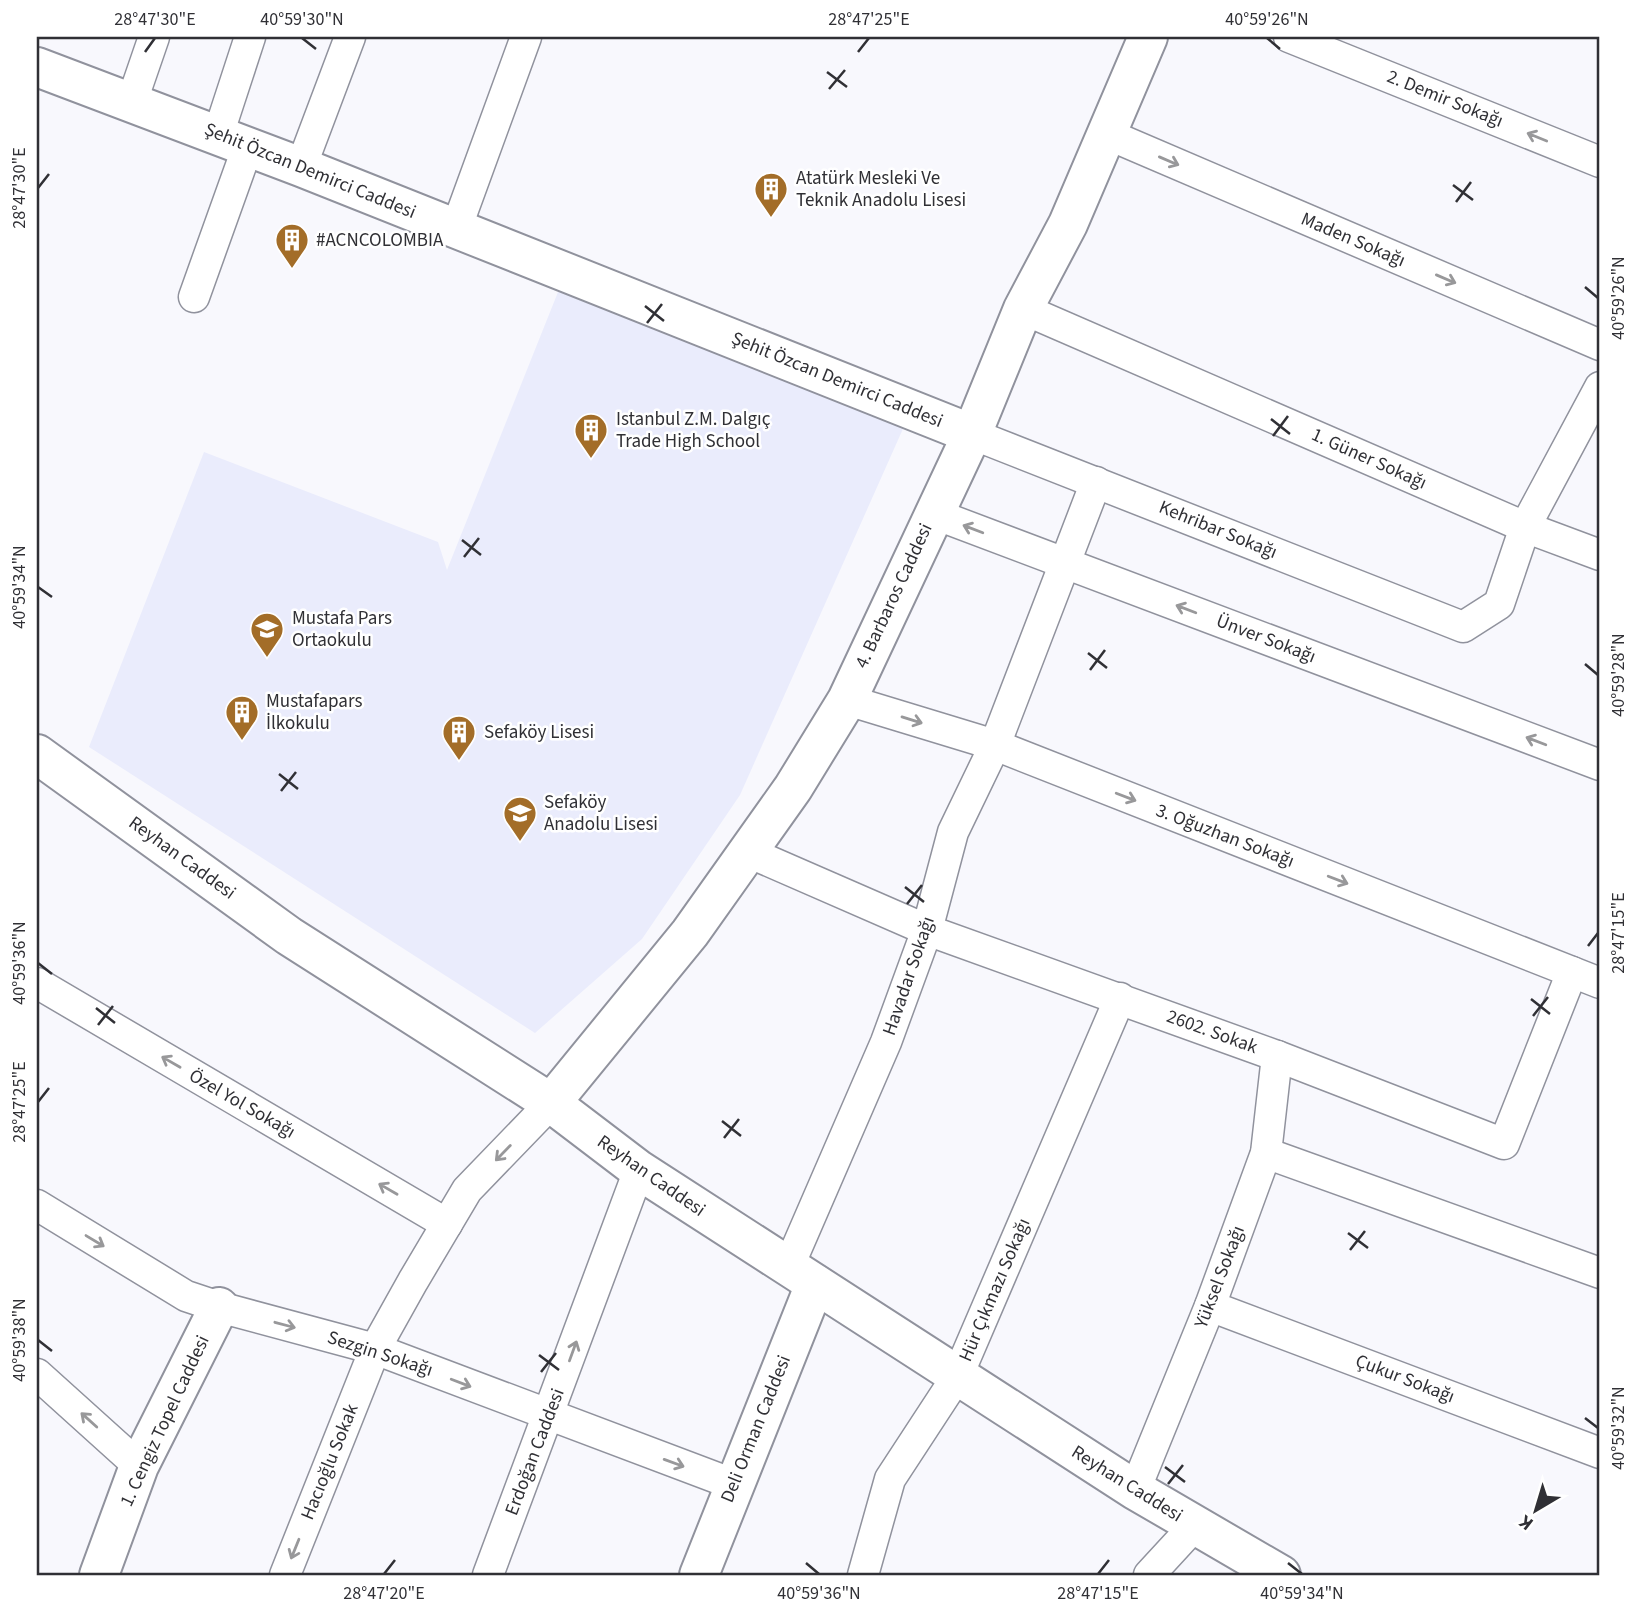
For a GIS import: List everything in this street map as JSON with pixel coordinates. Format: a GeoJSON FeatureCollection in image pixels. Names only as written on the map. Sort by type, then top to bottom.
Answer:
{"type":"FeatureCollection","features":[{"type":"Feature","properties":{"kind":"street"},"geometry":{"type":"LineString","coordinates":[[132,101],[154,37]]}},
{"type":"Feature","properties":{"kind":"street"},"geometry":{"type":"LineString","coordinates":[[194,297],[233,140],[250,37]]}},
{"type":"Feature","properties":{"kind":"street"},"geometry":{"type":"LineString","coordinates":[[301,167],[350,37]]}},
{"type":"Feature","properties":{"kind":"street"},"geometry":{"type":"LineString","coordinates":[[456,229],[526,37]]}},
{"type":"Feature","properties":{"kind":"street","name":"4. Barbaros Caddesi"},"geometry":{"type":"LineString","coordinates":[[551,1103],[690,933],[793,788],[847,700],[932,513],[972,434],[1023,309],[1068,224],[1148,37]]}},
{"type":"Feature","properties":{"kind":"street","name":"2. Demir Sokağı"},"geometry":{"type":"LineString","coordinates":[[1289,37],[1600,162]]}},
{"type":"Feature","properties":{"kind":"street","name":"Şehit Özcan Demirci Caddesi"},"geometry":{"type":"LineString","coordinates":[[37,67],[233,140],[972,434]]}},
{"type":"Feature","properties":{"kind":"street","name":"Maden Sokağı"},"geometry":{"type":"LineString","coordinates":[[1107,134],[1600,345]]}},
{"type":"Feature","properties":{"kind":"street","name":"1. Güner Sokağı"},"geometry":{"type":"LineString","coordinates":[[1023,309],[1525,527],[1600,555]]}},
{"type":"Feature","properties":{"kind":"street"},"geometry":{"type":"LineString","coordinates":[[1525,527],[1600,387]]}},
{"type":"Feature","properties":{"kind":"street","name":"Kehribar Sokağı"},"geometry":{"type":"LineString","coordinates":[[972,434],[1463,627],[1499,604],[1525,527]]}},
{"type":"Feature","properties":{"kind":"street","name":"Havadar Sokağı"},"geometry":{"type":"LineString","coordinates":[[801,1276],[927,930],[953,832],[995,745],[1096,482]]}},
{"type":"Feature","properties":{"kind":"street","name":"Ünver Sokağı"},"geometry":{"type":"LineString","coordinates":[[932,513],[1600,765]]}},
{"type":"Feature","properties":{"kind":"street","name":"3. Oğuzhan Sokağı"},"geometry":{"type":"LineString","coordinates":[[847,700],[995,745],[1600,983]]}},
{"type":"Feature","properties":{"kind":"street","name":"Reyhan Caddesi"},"geometry":{"type":"LineString","coordinates":[[45,772],[289,936],[551,1103],[639,1170],[801,1276],[1135,1490],[1281,1575]]}},
{"type":"Feature","properties":{"kind":"street","name":"2602. Sokak"},"geometry":{"type":"LineString","coordinates":[[748,852],[927,930],[1277,1056],[1504,1144],[1572,972]]}},
{"type":"Feature","properties":{"kind":"street","name":"Özel Yol Sokağı"},"geometry":{"type":"LineString","coordinates":[[37,983],[447,1224]]}},
{"type":"Feature","properties":{"kind":"street","name":"Hür Çıkmazı Sokağı"},"geometry":{"type":"LineString","coordinates":[[863,1575],[890,1479],[958,1375],[1120,998]]}},
{"type":"Feature","properties":{"kind":"street","name":"Yüksel Sokağı"},"geometry":{"type":"LineString","coordinates":[[1135,1490],[1210,1306],[1266,1153],[1277,1056]]}},
{"type":"Feature","properties":{"kind":"street","name":"Hacıoğlu Sokak"},"geometry":{"type":"LineString","coordinates":[[285,1575],[374,1349],[467,1191],[551,1103]]}},
{"type":"Feature","properties":{"kind":"street"},"geometry":{"type":"LineString","coordinates":[[1266,1153],[1600,1273]]}},
{"type":"Feature","properties":{"kind":"street","name":"Erdoğan Caddesi"},"geometry":{"type":"LineString","coordinates":[[488,1575],[639,1170]]}},
{"type":"Feature","properties":{"kind":"street","name":"Sezgin Sokağı"},"geometry":{"type":"LineString","coordinates":[[37,1205],[186,1296],[374,1349],[733,1484]]}},
{"type":"Feature","properties":{"kind":"street","name":"Deli Orman Caddesi"},"geometry":{"type":"LineString","coordinates":[[699,1575],[733,1484],[801,1276]]}},
{"type":"Feature","properties":{"kind":"street","name":"Çukur Sokağı"},"geometry":{"type":"LineString","coordinates":[[1210,1306],[1600,1453]]}},
{"type":"Feature","properties":{"kind":"street","name":"1. Cengiz Topel Caddesi"},"geometry":{"type":"LineString","coordinates":[[99,1575],[139,1466],[219,1307]]}},
{"type":"Feature","properties":{"kind":"street"},"geometry":{"type":"LineString","coordinates":[[37,1374],[139,1466]]}},
{"type":"Feature","properties":{"kind":"street"},"geometry":{"type":"LineString","coordinates":[[1149,1575],[1195,1525]]}},
{"type":"Feature","properties":{"kind":"shaded area"},"geometry":{"type":"Polygon","coordinates":[[[560,287],[906,422],[740,795],[642,939],[535,1033],[89,747],[204,452],[438,542],[447,570],[560,287]]]}},
{"type":"Feature","properties":{"kind":"place","name":"Atatürk Mesleki Ve Teknik Anadolu Lisesi"},"geometry":{"type":"Point","coordinates":[771,219]}},
{"type":"Feature","properties":{"kind":"place","name":"#ACNCOLOMBIA"},"geometry":{"type":"Point","coordinates":[292,270]}},
{"type":"Feature","properties":{"kind":"place","name":"Istanbul Z.M. Dalgıç Trade High School"},"geometry":{"type":"Point","coordinates":[591,460]}},
{"type":"Feature","properties":{"kind":"place","name":"Mustafa Pars Ortaokulu"},"geometry":{"type":"Point","coordinates":[267,659]}},
{"type":"Feature","properties":{"kind":"place","name":"Mustafapars İlkokulu"},"geometry":{"type":"Point","coordinates":[242,742]}},
{"type":"Feature","properties":{"kind":"place","name":"Sefaköy Lisesi"},"geometry":{"type":"Point","coordinates":[459,762]}},
{"type":"Feature","properties":{"kind":"place","name":"Sefaköy Anadolu Lisesi"},"geometry":{"type":"Point","coordinates":[520,843]}}]}
